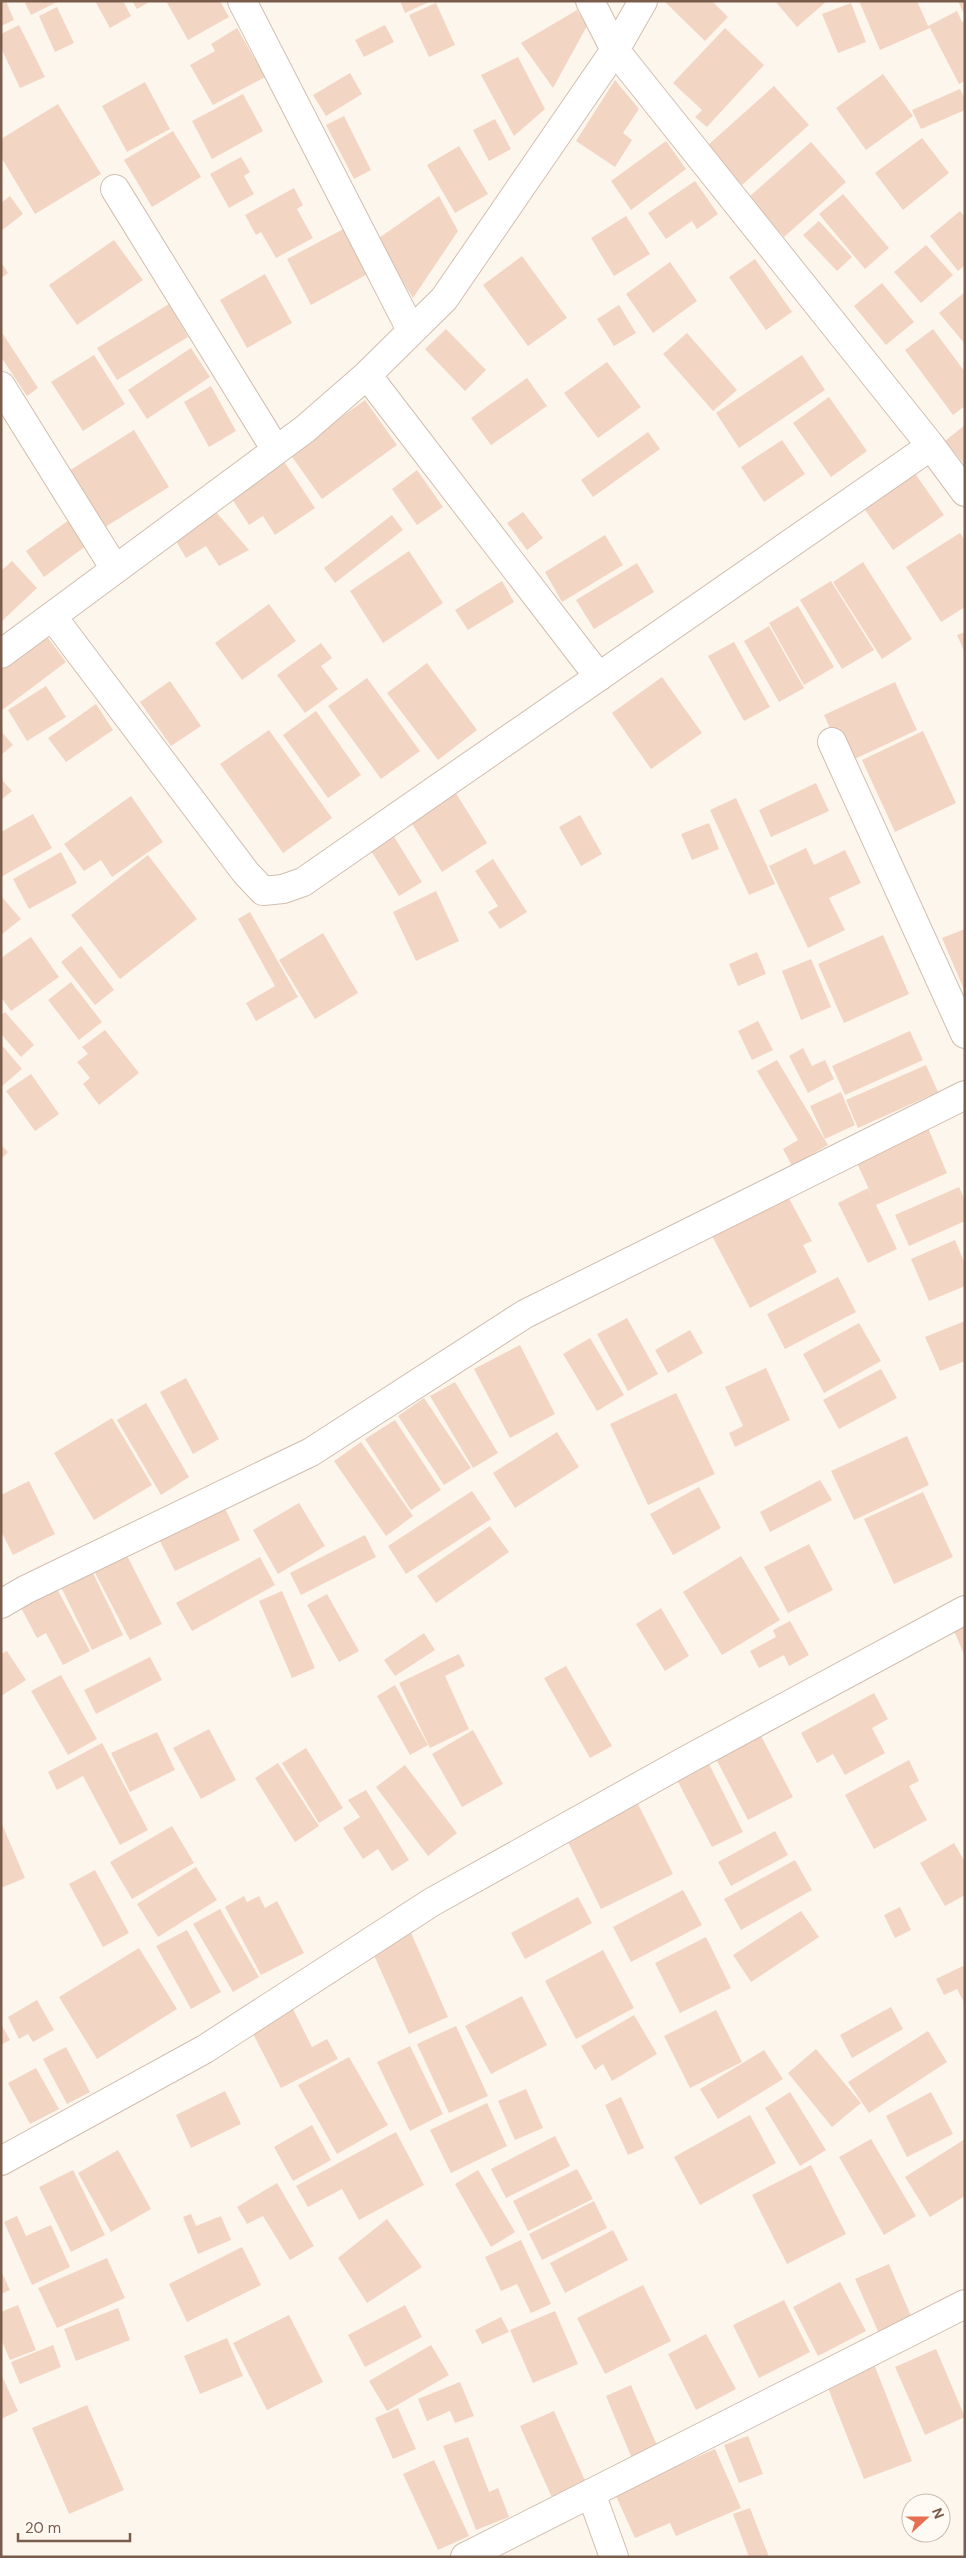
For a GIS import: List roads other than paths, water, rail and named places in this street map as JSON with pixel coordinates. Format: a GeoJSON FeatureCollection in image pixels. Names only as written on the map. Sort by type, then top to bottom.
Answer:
{"type":"FeatureCollection","features":[{"type":"Feature","properties":{"kind":"street"},"geometry":{"type":"LineString","coordinates":[[242,1],[411,330]]}},
{"type":"Feature","properties":{"kind":"street"},"geometry":{"type":"LineString","coordinates":[[590,1],[616,50],[931,446],[965,492]]}},
{"type":"Feature","properties":{"kind":"street"},"geometry":{"type":"LineString","coordinates":[[1,654],[276,450],[367,375],[444,299],[616,50],[643,1]]}},
{"type":"Feature","properties":{"kind":"street"},"geometry":{"type":"LineString","coordinates":[[115,189],[276,450]]}},
{"type":"Feature","properties":{"kind":"street"},"geometry":{"type":"LineString","coordinates":[[367,375],[599,677]]}},
{"type":"Feature","properties":{"kind":"street"},"geometry":{"type":"LineString","coordinates":[[1,386],[115,569]]}},
{"type":"Feature","properties":{"kind":"street"},"geometry":{"type":"LineString","coordinates":[[52,616],[246,872],[263,891],[284,890],[303,882],[931,446]]}},
{"type":"Feature","properties":{"kind":"street"},"geometry":{"type":"LineString","coordinates":[[832,742],[965,1034]]}},
{"type":"Feature","properties":{"kind":"street"},"geometry":{"type":"LineString","coordinates":[[1,1604],[25,1590],[311,1452],[525,1314],[965,1095]]}},
{"type":"Feature","properties":{"kind":"street"},"geometry":{"type":"LineString","coordinates":[[1,2161],[205,2049],[432,1902],[674,1767],[965,1610]]}},
{"type":"Feature","properties":{"kind":"street"},"geometry":{"type":"LineString","coordinates":[[464,2557],[965,2304]]}},
{"type":"Feature","properties":{"kind":"street"},"geometry":{"type":"LineString","coordinates":[[591,2494],[614,2557]]}}]}
